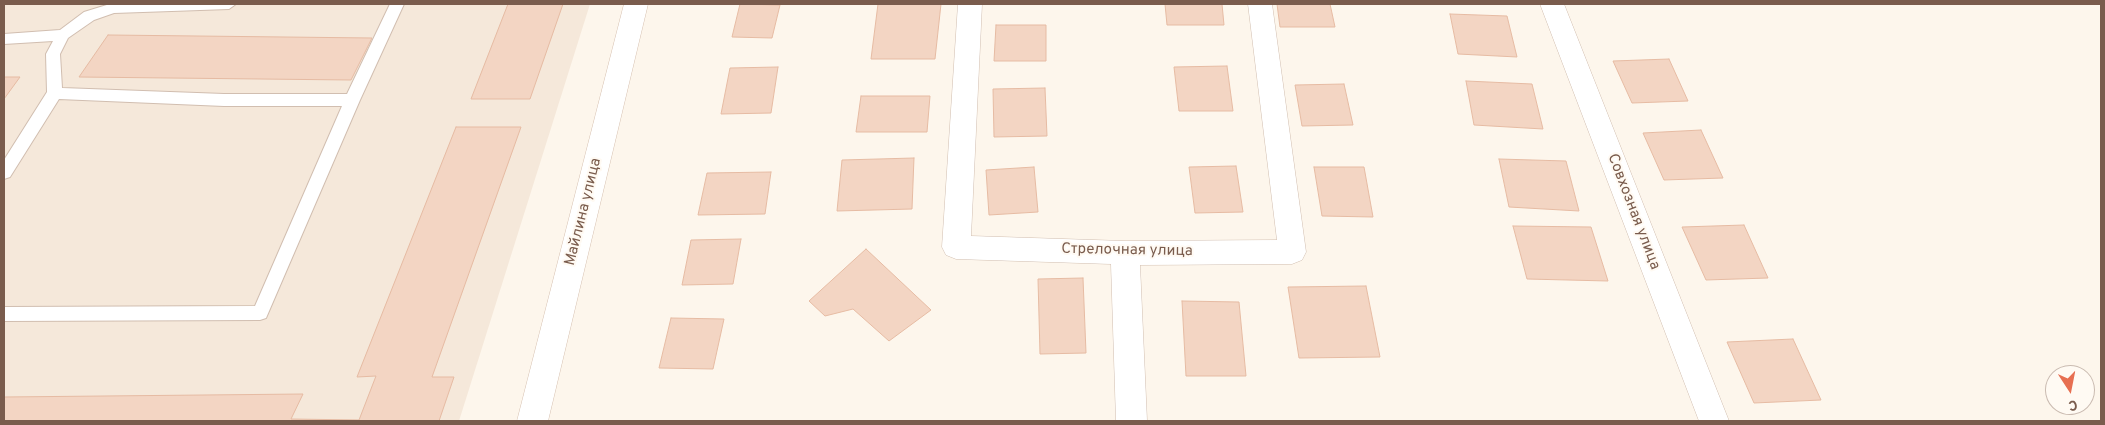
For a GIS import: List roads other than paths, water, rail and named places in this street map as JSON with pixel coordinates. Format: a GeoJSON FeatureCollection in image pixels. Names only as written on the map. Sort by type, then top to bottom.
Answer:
{"type":"FeatureCollection","features":[{"type":"Feature","properties":{"kind":"street","name":"Майлина улица"},"geometry":{"type":"LineString","coordinates":[[532,421],[636,4]]}},
{"type":"Feature","properties":{"kind":"street","name":"Стрелочная улица"},"geometry":{"type":"LineString","coordinates":[[970,4],[956,247],[1126,253],[1292,252],[1260,4]]}},
{"type":"Feature","properties":{"kind":"street","name":"Совхозная улица"},"geometry":{"type":"LineString","coordinates":[[1552,4],[1714,421]]}},
{"type":"Feature","properties":{"kind":"street"},"geometry":{"type":"LineString","coordinates":[[1126,253],[1132,421]]}},
{"type":"Feature","properties":{"kind":"lane"},"geometry":{"type":"LineString","coordinates":[[4,173],[55,93],[53,54],[63,35],[89,16],[113,8],[228,4]]}},
{"type":"Feature","properties":{"kind":"lane"},"geometry":{"type":"LineString","coordinates":[[4,314],[260,313],[352,100],[398,4]]}},
{"type":"Feature","properties":{"kind":"lane"},"geometry":{"type":"LineString","coordinates":[[4,39],[63,35]]}},
{"type":"Feature","properties":{"kind":"lane"},"geometry":{"type":"LineString","coordinates":[[55,93],[224,100],[352,100]]}}]}
